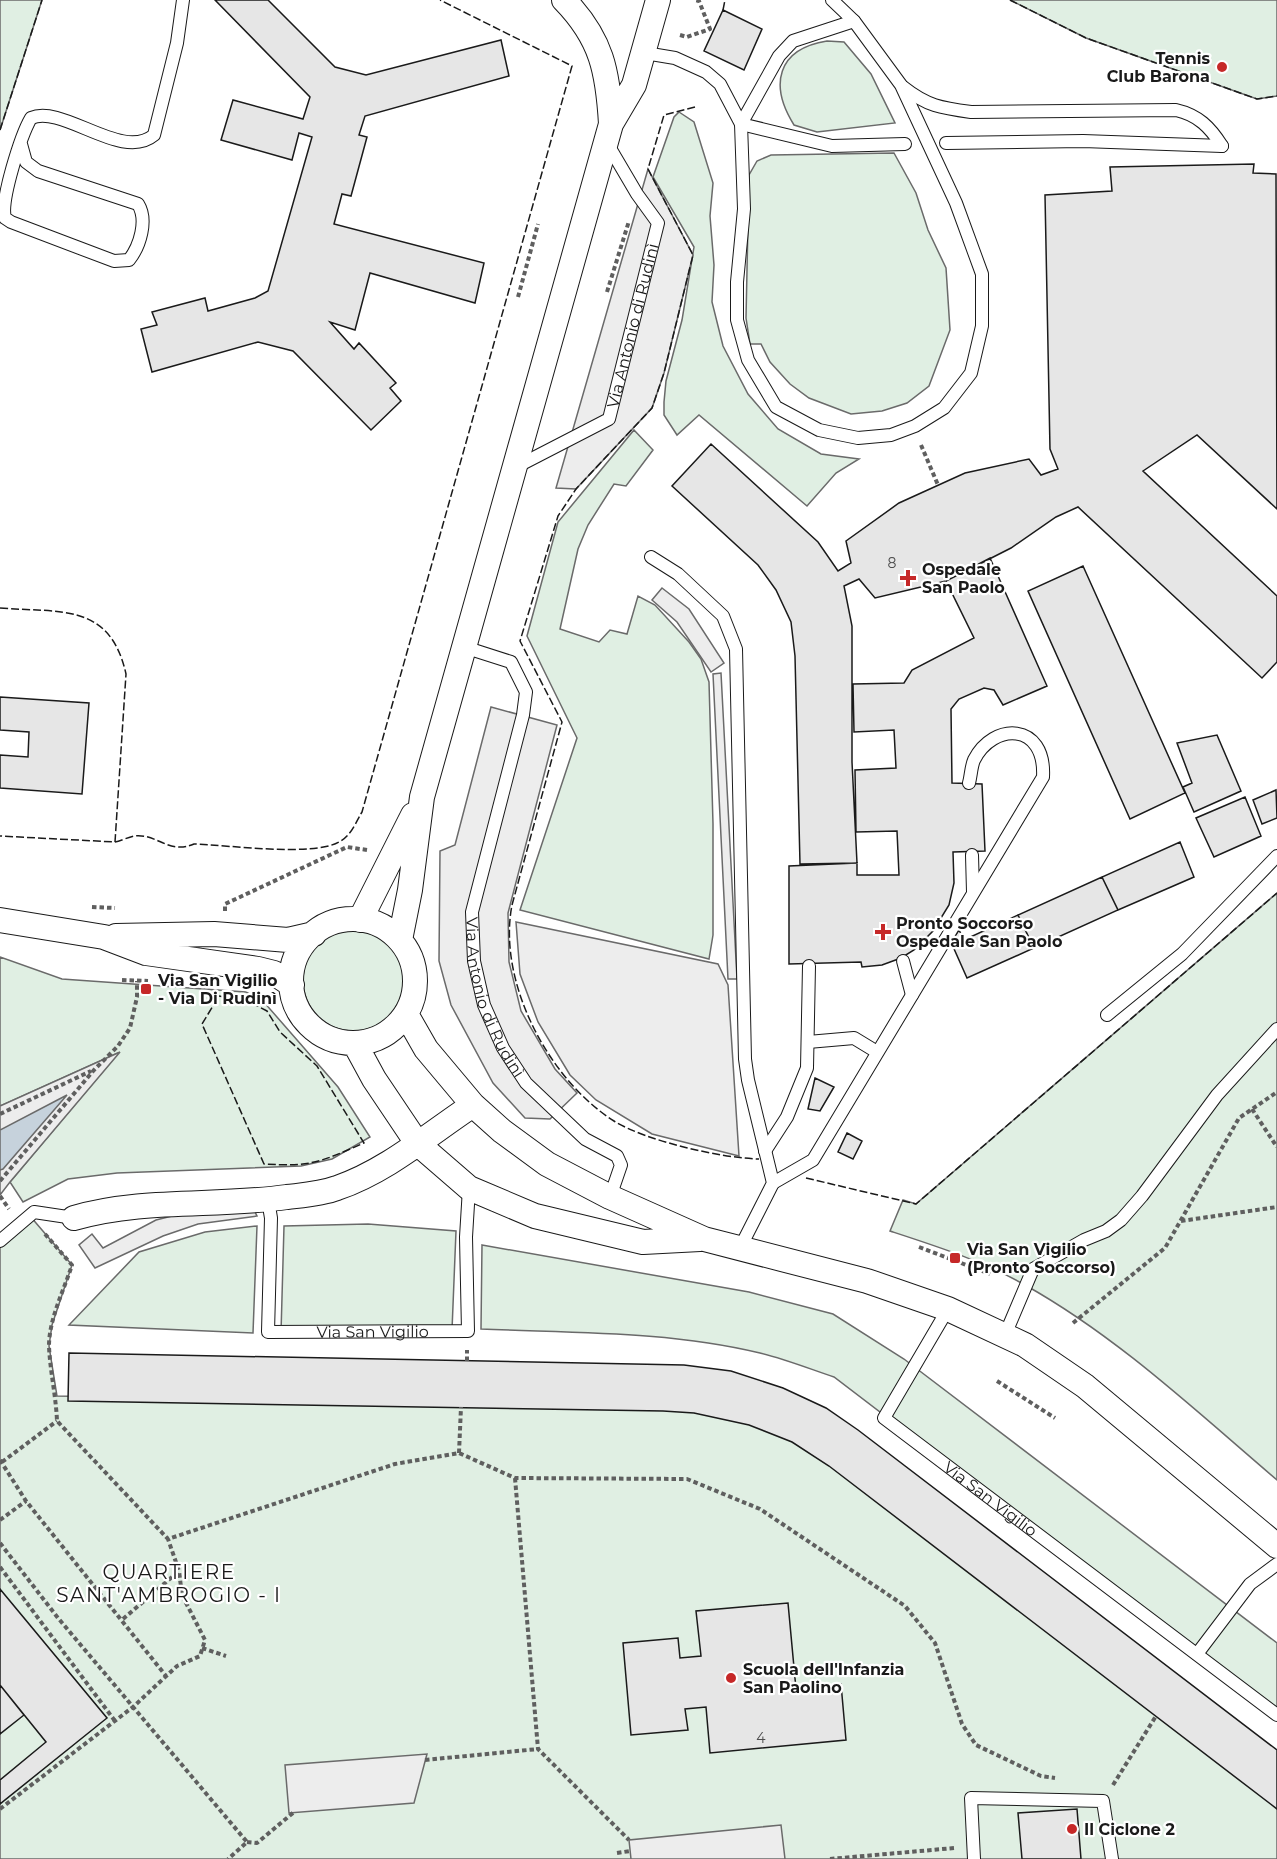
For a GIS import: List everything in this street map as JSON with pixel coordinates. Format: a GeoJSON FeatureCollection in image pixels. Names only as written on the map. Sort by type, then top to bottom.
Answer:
{"type":"FeatureCollection","features":[{"type":"Feature","properties":{"kind":"street","name":"Via Antonio di Rudinì"},"geometry":{"type":"LineString","coordinates":[[564,0],[582,18],[609,79],[609,133]]}},
{"type":"Feature","properties":{"kind":"street","name":"Via Antonio di Rudinì"},"geometry":{"type":"LineString","coordinates":[[400,940],[410,890],[422,797],[609,133],[634,85],[645,53],[658,0]]}},
{"type":"Feature","properties":{"kind":"street","name":"Via Antonio di Rudinì"},"geometry":{"type":"LineString","coordinates":[[360,920],[422,797]]}},
{"type":"Feature","properties":{"kind":"street"},"geometry":{"type":"LineString","coordinates":[[0,920],[104,937],[146,952],[274,973],[291,985]]}},
{"type":"Feature","properties":{"kind":"street"},"geometry":{"type":"LineString","coordinates":[[104,937],[214,934],[288,940],[314,934],[334,923],[360,920],[379,925],[400,940],[410,957],[415,987],[406,1014],[382,1036],[355,1044],[333,1040],[313,1029],[299,1011],[291,985],[296,958],[314,934]]}},
{"type":"Feature","properties":{"kind":"street"},"geometry":{"type":"LineString","coordinates":[[406,1014],[426,1049],[473,1105],[502,1131],[546,1164],[610,1197],[704,1239],[867,1281],[948,1309],[1005,1335],[1053,1362],[1085,1386],[1277,1546]]}},
{"type":"Feature","properties":{"kind":"street"},"geometry":{"type":"LineString","coordinates":[[355,1044],[374,1079],[417,1143],[469,1188],[535,1216],[643,1242],[704,1239]]}},
{"type":"Feature","properties":{"kind":"street"},"geometry":{"type":"LineString","coordinates":[[74,1218],[107,1208],[268,1200],[334,1189],[356,1181],[473,1105]]}},
{"type":"Feature","properties":{"kind":"lane"},"geometry":{"type":"LineString","coordinates":[[21,144],[26,162],[38,171],[138,204],[143,212],[144,221],[134,254],[129,260],[114,261],[5,218],[2,205],[21,144],[27,125],[38,115],[126,142],[147,141],[154,135],[177,43],[183,0]]}},
{"type":"Feature","properties":{"kind":"lane"},"geometry":{"type":"LineString","coordinates":[[645,53],[675,58],[706,72],[720,84],[741,124],[744,209],[737,282],[737,320],[748,360],[776,407],[819,430],[858,438],[891,435],[915,426],[944,408],[971,373],[982,326],[982,274],[956,203],[901,85],[854,21],[832,0]]}},
{"type":"Feature","properties":{"kind":"lane"},"geometry":{"type":"LineString","coordinates":[[741,124],[779,56],[793,41],[854,21]]}},
{"type":"Feature","properties":{"kind":"lane"},"geometry":{"type":"LineString","coordinates":[[901,85],[919,100],[937,108],[971,112],[1176,110],[1192,113],[1211,128],[1222,146],[1083,141],[946,143]]}},
{"type":"Feature","properties":{"kind":"lane"},"geometry":{"type":"LineString","coordinates":[[741,124],[832,146],[905,144]]}},
{"type":"Feature","properties":{"kind":"lane","name":"Via Antonio di Rudinì"},"geometry":{"type":"LineString","coordinates":[[514,467],[609,419],[658,223],[638,196],[609,133]]}},
{"type":"Feature","properties":{"kind":"lane"},"geometry":{"type":"LineString","coordinates":[[651,557],[678,574],[723,616],[736,649],[745,1059],[773,1183]]}},
{"type":"Feature","properties":{"kind":"lane","name":"Via Antonio di Rudinì"},"geometry":{"type":"LineString","coordinates":[[464,646],[511,662],[526,692],[523,715],[472,912],[474,962],[484,1005],[502,1048],[526,1083],[585,1139],[617,1156],[621,1165],[610,1197]]}},
{"type":"Feature","properties":{"kind":"lane"},"geometry":{"type":"LineString","coordinates":[[740,1248],[773,1183],[813,1160],[878,1053],[1042,777],[1041,750],[1034,741],[1017,733],[992,740],[981,749],[973,762],[969,783]]}},
{"type":"Feature","properties":{"kind":"lane"},"geometry":{"type":"LineString","coordinates":[[972,855],[973,892]]}},
{"type":"Feature","properties":{"kind":"lane"},"geometry":{"type":"LineString","coordinates":[[1107,1015],[1182,954],[1277,856]]}},
{"type":"Feature","properties":{"kind":"lane"},"geometry":{"type":"LineString","coordinates":[[903,961],[912,995]]}},
{"type":"Feature","properties":{"kind":"lane"},"geometry":{"type":"LineString","coordinates":[[765,1151],[787,1117],[807,1068],[809,966]]}},
{"type":"Feature","properties":{"kind":"lane"},"geometry":{"type":"LineString","coordinates":[[1005,1335],[1033,1269],[1084,1240],[1106,1232],[1121,1220],[1142,1196],[1217,1095],[1277,1029]]}},
{"type":"Feature","properties":{"kind":"lane"},"geometry":{"type":"LineString","coordinates":[[808,1042],[854,1038],[878,1053]]}},
{"type":"Feature","properties":{"kind":"lane","name":"Via San Vigilio"},"geometry":{"type":"LineString","coordinates":[[268,1200],[271,1218],[268,1332],[468,1331],[466,1237],[469,1188]]}},
{"type":"Feature","properties":{"kind":"lane"},"geometry":{"type":"LineString","coordinates":[[0,1241],[34,1212],[74,1218]]}},
{"type":"Feature","properties":{"kind":"lane","name":"Via San Vigilio"},"geometry":{"type":"LineString","coordinates":[[948,1309],[884,1418],[1277,1715]]}},
{"type":"Feature","properties":{"kind":"lane"},"geometry":{"type":"LineString","coordinates":[[1197,1654],[1250,1584],[1277,1564]]}},
{"type":"Feature","properties":{"kind":"lane"},"geometry":{"type":"LineString","coordinates":[[974,1853],[971,1798],[1103,1801],[1112,1859]]}},
{"type":"Feature","properties":{"kind":"path"},"geometry":{"type":"LineString","coordinates":[[680,35],[687,37],[710,29],[699,1],[695,0]]}},
{"type":"Feature","properties":{"kind":"path"},"geometry":{"type":"LineString","coordinates":[[607,292],[629,221]]}},
{"type":"Feature","properties":{"kind":"path"},"geometry":{"type":"LineString","coordinates":[[518,297],[538,224]]}},
{"type":"Feature","properties":{"kind":"path"},"geometry":{"type":"LineString","coordinates":[[918,439],[938,485]]}},
{"type":"Feature","properties":{"kind":"path"},"geometry":{"type":"LineString","coordinates":[[225,915],[225,904],[347,846],[366,852],[374,844]]}},
{"type":"Feature","properties":{"kind":"path"},"geometry":{"type":"LineString","coordinates":[[0,1181],[94,1070],[118,1046],[130,1028],[137,997],[137,981]]}},
{"type":"Feature","properties":{"kind":"path"},"geometry":{"type":"LineString","coordinates":[[0,1114],[94,1070]]}},
{"type":"Feature","properties":{"kind":"path"},"geometry":{"type":"LineString","coordinates":[[1073,1323],[1165,1248],[1239,1118],[1277,1092]]}},
{"type":"Feature","properties":{"kind":"path"},"geometry":{"type":"LineString","coordinates":[[1252,1109],[1277,1147]]}},
{"type":"Feature","properties":{"kind":"path"},"geometry":{"type":"LineString","coordinates":[[1181,1221],[1277,1207]]}},
{"type":"Feature","properties":{"kind":"path"},"geometry":{"type":"LineString","coordinates":[[0,1809],[116,1721],[177,1666],[200,1656],[205,1640],[182,1595],[179,1571],[168,1539],[57,1421],[49,1346],[52,1325],[72,1265],[30,1216]]}},
{"type":"Feature","properties":{"kind":"path"},"geometry":{"type":"LineString","coordinates":[[919,1247],[990,1274]]}},
{"type":"Feature","properties":{"kind":"path"},"geometry":{"type":"LineString","coordinates":[[997,1381],[1056,1418]]}},
{"type":"Feature","properties":{"kind":"path"},"geometry":{"type":"LineString","coordinates":[[459,1453],[461,1407]]}},
{"type":"Feature","properties":{"kind":"path"},"geometry":{"type":"LineString","coordinates":[[57,1421],[1,1461],[26,1501],[166,1676]]}},
{"type":"Feature","properties":{"kind":"path"},"geometry":{"type":"LineString","coordinates":[[168,1539],[395,1464],[459,1453],[515,1478],[687,1479],[760,1509],[905,1606],[934,1643],[962,1724],[976,1745],[1041,1776],[1065,1779]]}},
{"type":"Feature","properties":{"kind":"path"},"geometry":{"type":"LineString","coordinates":[[515,1478],[538,1749],[629,1840]]}},
{"type":"Feature","properties":{"kind":"path"},"geometry":{"type":"LineString","coordinates":[[0,1520],[26,1501]]}},
{"type":"Feature","properties":{"kind":"path"},"geometry":{"type":"LineString","coordinates":[[0,1543],[58,1618],[247,1842],[257,1843],[294,1812]]}},
{"type":"Feature","properties":{"kind":"path"},"geometry":{"type":"LineString","coordinates":[[0,1568],[116,1721]]}},
{"type":"Feature","properties":{"kind":"path"},"geometry":{"type":"LineString","coordinates":[[122,1619],[179,1571]]}},
{"type":"Feature","properties":{"kind":"path"},"geometry":{"type":"LineString","coordinates":[[202,1648],[226,1656]]}},
{"type":"Feature","properties":{"kind":"path"},"geometry":{"type":"LineString","coordinates":[[1103,1801],[1156,1716]]}},
{"type":"Feature","properties":{"kind":"path"},"geometry":{"type":"LineString","coordinates":[[425,1760],[538,1749]]}},
{"type":"Feature","properties":{"kind":"path"},"geometry":{"type":"LineString","coordinates":[[228,1859],[247,1842]]}},
{"type":"Feature","properties":{"kind":"path"},"geometry":{"type":"LineString","coordinates":[[617,1853],[630,1851]]}},
{"type":"Feature","properties":{"kind":"path"},"geometry":{"type":"LineString","coordinates":[[831,1859],[974,1853]]}},
{"type":"Feature","properties":{"kind":"green space"},"geometry":{"type":"Polygon","coordinates":[[[0,0],[42,0],[0,130],[0,0]]]}},
{"type":"Feature","properties":{"kind":"green space","name":"Tennis Club Barona"},"geometry":{"type":"Polygon","coordinates":[[[1010,0],[1277,0],[1277,96],[1257,99],[1086,38],[1010,0]]]}},
{"type":"Feature","properties":{"kind":"green space"},"geometry":{"type":"Polygon","coordinates":[[[827,41],[844,42],[871,74],[895,123],[817,132],[794,125],[782,96],[780,83],[782,71],[797,52],[810,45],[827,41]]]}},
{"type":"Feature","properties":{"kind":"green space"},"geometry":{"type":"Polygon","coordinates":[[[679,112],[694,122],[713,183],[710,216],[714,265],[712,302],[723,346],[748,394],[778,429],[821,454],[859,459],[836,473],[807,506],[699,415],[677,435],[664,415],[666,381],[682,320],[694,247],[653,177],[674,117],[679,112]]]}},
{"type":"Feature","properties":{"kind":"green space"},"geometry":{"type":"Polygon","coordinates":[[[894,153],[916,193],[928,230],[946,268],[950,330],[929,386],[907,403],[882,411],[851,414],[809,398],[790,384],[770,362],[761,344],[750,344],[746,318],[749,175],[757,161],[771,155],[894,153]]]}},
{"type":"Feature","properties":{"kind":"green space"},"geometry":{"type":"Polygon","coordinates":[[[634,430],[653,450],[626,486],[614,484],[588,525],[578,549],[560,629],[599,642],[610,630],[627,634],[638,596],[655,605],[689,642],[701,659],[709,682],[713,824],[713,935],[709,959],[520,910],[577,738],[527,636],[558,522],[634,430]]]}},
{"type":"Feature","properties":{"kind":"green space"},"geometry":{"type":"Polygon","coordinates":[[[1277,893],[1277,1480],[1156,1376],[1059,1306],[1025,1285],[976,1261],[890,1231],[903,1200],[916,1204],[1277,893]]]}},
{"type":"Feature","properties":{"kind":"green space"},"geometry":{"type":"Polygon","coordinates":[[[354,929],[374,933],[390,944],[401,960],[405,980],[401,1000],[390,1016],[374,1027],[354,1031],[334,1027],[318,1016],[307,1000],[303,980],[307,960],[318,944],[334,933],[354,929]]]}},
{"type":"Feature","properties":{"kind":"green space"},"geometry":{"type":"Polygon","coordinates":[[[0,957],[62,979],[246,992],[263,1001],[338,1087],[370,1137],[332,1159],[301,1166],[117,1173],[68,1179],[23,1202],[10,1182],[118,1053],[0,1106],[0,957]]]}},
{"type":"Feature","properties":{"kind":"green space"},"geometry":{"type":"Polygon","coordinates":[[[30,1216],[72,1265],[52,1325],[49,1346],[57,1396],[663,1406],[749,1422],[809,1449],[1277,1806],[1277,1859],[0,1859],[0,1241],[30,1216]]]}},
{"type":"Feature","properties":{"kind":"green space"},"geometry":{"type":"Polygon","coordinates":[[[368,1224],[456,1231],[452,1330],[281,1333],[284,1226],[368,1224]]]}},
{"type":"Feature","properties":{"kind":"green space"},"geometry":{"type":"Polygon","coordinates":[[[257,1226],[253,1333],[69,1325],[139,1252],[205,1232],[257,1226]]]}},
{"type":"Feature","properties":{"kind":"green space"},"geometry":{"type":"Polygon","coordinates":[[[482,1245],[749,1292],[833,1314],[904,1359],[1277,1643],[1277,1715],[834,1377],[760,1353],[691,1341],[621,1334],[481,1329],[482,1245]]]}},
{"type":"Feature","properties":{"kind":"shaded area"},"geometry":{"type":"Polygon","coordinates":[[[648,169],[693,255],[664,373],[652,408],[576,489],[556,488],[648,169]]]}},
{"type":"Feature","properties":{"kind":"shaded area"},"geometry":{"type":"Polygon","coordinates":[[[662,588],[689,609],[724,663],[711,672],[677,622],[652,600],[662,588]]]}},
{"type":"Feature","properties":{"kind":"shaded area"},"geometry":{"type":"Polygon","coordinates":[[[721,673],[737,979],[728,979],[713,674],[721,673]]]}},
{"type":"Feature","properties":{"kind":"shaded area"},"geometry":{"type":"Polygon","coordinates":[[[491,707],[557,725],[508,913],[509,962],[521,1011],[555,1069],[577,1093],[550,1119],[525,1118],[493,1083],[451,1005],[439,961],[440,851],[455,845],[491,707]]]}},
{"type":"Feature","properties":{"kind":"shaded area"},"geometry":{"type":"Polygon","coordinates":[[[516,922],[718,964],[728,985],[739,1156],[652,1134],[596,1100],[570,1075],[538,1022],[520,974],[516,922]]]}},
{"type":"Feature","properties":{"kind":"shaded area"},"geometry":{"type":"Polygon","coordinates":[[[120,1052],[10,1182],[0,1195],[0,1106],[120,1052]]]}},
{"type":"Feature","properties":{"kind":"shaded area"},"geometry":{"type":"Polygon","coordinates":[[[67,1095],[3,1169],[0,1170],[0,1130],[67,1095]]]}},
{"type":"Feature","properties":{"kind":"shaded area"},"geometry":{"type":"Polygon","coordinates":[[[251,1204],[257,1216],[198,1224],[163,1236],[95,1268],[79,1245],[92,1234],[103,1248],[156,1220],[204,1208],[251,1204]]]}},
{"type":"Feature","properties":{"kind":"shaded area"},"geometry":{"type":"Polygon","coordinates":[[[427,1754],[414,1803],[289,1813],[285,1765],[427,1754]]]}},
{"type":"Feature","properties":{"kind":"shaded area"},"geometry":{"type":"Polygon","coordinates":[[[781,1825],[785,1859],[631,1859],[629,1840],[781,1825]]]}},
{"type":"Feature","properties":{"kind":"building"},"geometry":{"type":"Polygon","coordinates":[[[215,0],[268,0],[335,67],[366,75],[501,40],[509,76],[365,116],[359,135],[367,137],[351,196],[342,194],[334,224],[484,263],[475,303],[370,273],[355,330],[330,322],[354,349],[359,343],[396,383],[390,388],[401,401],[371,430],[293,351],[258,342],[152,372],[141,329],[157,325],[152,312],[205,298],[208,311],[255,298],[268,291],[312,137],[299,133],[292,160],[221,140],[233,100],[303,119],[310,97],[215,0]]]}},
{"type":"Feature","properties":{"kind":"building"},"geometry":{"type":"Polygon","coordinates":[[[723,10],[762,29],[744,70],[704,51],[723,10]]]}},
{"type":"Feature","properties":{"kind":"building"},"geometry":{"type":"Polygon","coordinates":[[[1254,164],[1253,173],[1276,174],[1277,509],[1197,435],[1143,471],[1277,596],[1277,662],[1262,678],[1078,507],[1056,517],[1011,548],[946,581],[875,598],[859,579],[844,586],[852,626],[852,762],[857,863],[800,864],[795,656],[791,622],[776,590],[758,565],[672,486],[711,444],[818,542],[838,571],[851,563],[846,541],[899,503],[965,473],[1029,459],[1041,475],[1058,469],[1050,449],[1045,195],[1112,191],[1110,167],[1254,164]]]}},
{"type":"Feature","properties":{"kind":"building"},"geometry":{"type":"Polygon","coordinates":[[[990,558],[1047,686],[1003,705],[994,690],[984,688],[959,699],[951,709],[952,783],[982,784],[985,851],[953,852],[954,883],[949,905],[933,931],[914,950],[901,958],[882,965],[862,967],[861,962],[789,964],[789,866],[857,863],[857,875],[899,875],[897,831],[856,832],[855,770],[896,768],[894,730],[854,732],[853,684],[904,683],[912,670],[974,638],[946,581],[990,558]]]}},
{"type":"Feature","properties":{"kind":"building"},"geometry":{"type":"Polygon","coordinates":[[[1083,566],[1185,793],[1130,819],[1028,591],[1083,566]]]}},
{"type":"Feature","properties":{"kind":"building"},"geometry":{"type":"Polygon","coordinates":[[[0,697],[89,703],[82,794],[0,788],[0,755],[28,757],[29,732],[0,730],[0,697]]]}},
{"type":"Feature","properties":{"kind":"building"},"geometry":{"type":"Polygon","coordinates":[[[1217,735],[1241,791],[1194,812],[1183,787],[1192,783],[1177,743],[1217,735]]]}},
{"type":"Feature","properties":{"kind":"building"},"geometry":{"type":"Polygon","coordinates":[[[1276,790],[1277,818],[1262,824],[1253,800],[1276,790]]]}},
{"type":"Feature","properties":{"kind":"building"},"geometry":{"type":"Polygon","coordinates":[[[1245,797],[1261,836],[1214,857],[1196,818],[1245,797]]]}},
{"type":"Feature","properties":{"kind":"building"},"geometry":{"type":"Polygon","coordinates":[[[1180,842],[1194,877],[1118,910],[1102,877],[1180,842]]]}},
{"type":"Feature","properties":{"kind":"building"},"geometry":{"type":"Polygon","coordinates":[[[1102,877],[1118,910],[1034,948],[1018,915],[1102,877]]]}},
{"type":"Feature","properties":{"kind":"building"},"geometry":{"type":"Polygon","coordinates":[[[1018,915],[1034,948],[967,978],[951,942],[959,930],[964,940],[1018,915]]]}},
{"type":"Feature","properties":{"kind":"building"},"geometry":{"type":"Polygon","coordinates":[[[815,1078],[834,1087],[820,1111],[808,1109],[815,1078]]]}},
{"type":"Feature","properties":{"kind":"building"},"geometry":{"type":"Polygon","coordinates":[[[847,1133],[862,1141],[853,1159],[838,1152],[847,1133]]]}},
{"type":"Feature","properties":{"kind":"building"},"geometry":{"type":"Polygon","coordinates":[[[69,1353],[684,1365],[731,1371],[783,1388],[826,1408],[858,1430],[1277,1750],[1277,1809],[829,1466],[792,1442],[749,1425],[694,1413],[663,1411],[68,1401],[69,1353]]]}},
{"type":"Feature","properties":{"kind":"building"},"geometry":{"type":"Polygon","coordinates":[[[0,1589],[107,1718],[0,1804],[0,1780],[46,1742],[0,1685],[0,1589]]]}},
{"type":"Feature","properties":{"kind":"building"},"geometry":{"type":"Polygon","coordinates":[[[788,1603],[796,1689],[841,1684],[846,1740],[710,1753],[706,1707],[685,1709],[688,1730],[631,1735],[623,1643],[678,1638],[680,1658],[701,1656],[696,1611],[788,1603]]]}},
{"type":"Feature","properties":{"kind":"building"},"geometry":{"type":"Polygon","coordinates":[[[0,1685],[24,1715],[0,1734],[0,1685]]]}},
{"type":"Feature","properties":{"kind":"building"},"geometry":{"type":"Polygon","coordinates":[[[1077,1809],[1081,1859],[1022,1859],[1018,1813],[1077,1809]]]}},
{"type":"Feature","properties":{"kind":"fence"},"geometry":{"type":"LineString","coordinates":[[0,130],[42,0]]}},
{"type":"Feature","properties":{"kind":"fence"},"geometry":{"type":"LineString","coordinates":[[115,842],[142,836],[177,847],[194,844],[310,849],[339,842],[347,836],[362,812],[572,66],[440,0]]}},
{"type":"Feature","properties":{"kind":"fence"},"geometry":{"type":"LineString","coordinates":[[723,10],[725,0]]}},
{"type":"Feature","properties":{"kind":"fence"},"geometry":{"type":"LineString","coordinates":[[1010,0],[1086,38],[1257,99],[1277,96]]}},
{"type":"Feature","properties":{"kind":"fence"},"geometry":{"type":"LineString","coordinates":[[695,107],[664,115],[648,169],[693,255],[664,373],[652,408],[576,489],[558,516],[520,641],[562,722],[512,905],[509,935],[512,965],[533,1026],[549,1055],[590,1103],[614,1121],[664,1142],[705,1152],[759,1159]]}},
{"type":"Feature","properties":{"kind":"fence"},"geometry":{"type":"LineString","coordinates":[[0,608],[62,612],[80,616],[95,623],[108,634],[118,651],[126,674],[115,842],[0,836]]}},
{"type":"Feature","properties":{"kind":"fence"},"geometry":{"type":"LineString","coordinates":[[806,1178],[916,1204],[1277,893]]}},
{"type":"Feature","properties":{"kind":"fence"},"geometry":{"type":"LineString","coordinates":[[219,996],[250,1002],[267,1011],[280,1032],[317,1066],[364,1143],[316,1162],[294,1165],[264,1164],[202,1024],[219,996]]}},
{"type":"Feature","properties":{"kind":"place","name":"Tennis Club Barona"},"geometry":{"type":"Point","coordinates":[1222,67]}},
{"type":"Feature","properties":{"kind":"place","name":"Ospedale San Paolo"},"geometry":{"type":"Point","coordinates":[908,578]}},
{"type":"Feature","properties":{"kind":"place","name":"Pronto Soccorso Ospedale San Paolo"},"geometry":{"type":"Point","coordinates":[883,932]}},
{"type":"Feature","properties":{"kind":"place","name":"Via San Vigilio - Via Di Rudinì"},"geometry":{"type":"Point","coordinates":[146,989]}},
{"type":"Feature","properties":{"kind":"place","name":"Via San Vigilio (Pronto Soccorso)"},"geometry":{"type":"Point","coordinates":[955,1258]}},
{"type":"Feature","properties":{"kind":"place","name":"Scuola dell'Infanzia San Paolino"},"geometry":{"type":"Point","coordinates":[731,1678]}},
{"type":"Feature","properties":{"kind":"place","name":"Il Ciclone 2"},"geometry":{"type":"Point","coordinates":[1072,1829]}},
{"type":"Feature","properties":{"kind":"district","name":"QUARTIERE SANT'AMBROGIO - I"},"geometry":{"type":"Point","coordinates":[169,1584]}}]}
